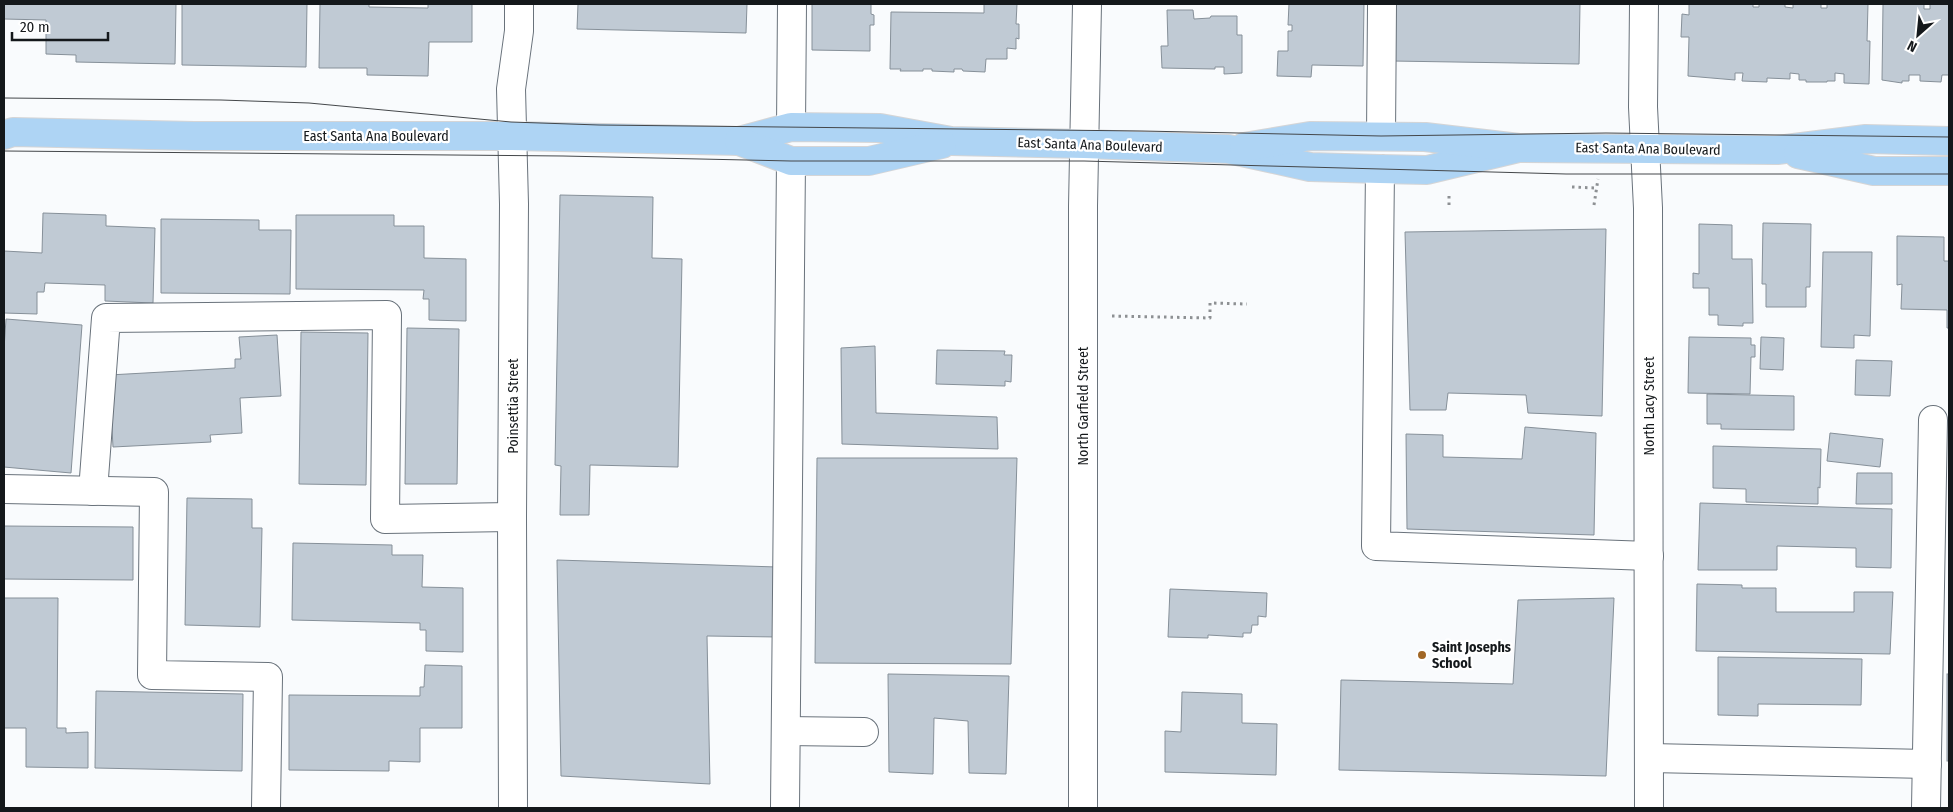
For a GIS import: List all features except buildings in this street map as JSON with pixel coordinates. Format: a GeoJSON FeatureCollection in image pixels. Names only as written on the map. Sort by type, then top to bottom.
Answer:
{"type":"FeatureCollection","features":[{"type":"Feature","properties":{"kind":"main road","name":"East Santa Ana Boulevard"},"geometry":{"type":"LineString","coordinates":[[7,131],[194,136],[512,136],[739,141],[792,127],[880,128],[952,141],[1228,149],[1310,167],[1426,170],[1519,148]]}},
{"type":"Feature","properties":{"kind":"main road","name":"East Santa Ana Boulevard"},"geometry":{"type":"LineString","coordinates":[[1228,149],[1310,136],[1425,137],[1519,148],[1777,150],[1866,139],[1949,141]]}},
{"type":"Feature","properties":{"kind":"main road","name":"East Santa Ana Boulevard"},"geometry":{"type":"LineString","coordinates":[[739,141],[791,161],[869,161],[952,141]]}},
{"type":"Feature","properties":{"kind":"main road","name":"East Santa Ana Boulevard"},"geometry":{"type":"LineString","coordinates":[[1777,150],[1874,171],[1949,171]]}},
{"type":"Feature","properties":{"kind":"street","name":"Poinsettia Street"},"geometry":{"type":"LineString","coordinates":[[513,808],[514,204],[511,83],[519,31],[519,4]]}},
{"type":"Feature","properties":{"kind":"street"},"geometry":{"type":"LineString","coordinates":[[792,4],[792,127]]}},
{"type":"Feature","properties":{"kind":"street","name":"North Garfield Street"},"geometry":{"type":"LineString","coordinates":[[1083,808],[1083,316],[1087,4]]}},
{"type":"Feature","properties":{"kind":"street"},"geometry":{"type":"LineString","coordinates":[[1381,136],[1382,4]]}},
{"type":"Feature","properties":{"kind":"street","name":"North Lacy Street"},"geometry":{"type":"LineString","coordinates":[[1644,4],[1643,107],[1648,208],[1649,808]]}},
{"type":"Feature","properties":{"kind":"street"},"geometry":{"type":"LineString","coordinates":[[785,808],[791,161]]}},
{"type":"Feature","properties":{"kind":"street"},"geometry":{"type":"LineString","coordinates":[[1380,169],[1376,546],[1649,556]]}},
{"type":"Feature","properties":{"kind":"street"},"geometry":{"type":"LineString","coordinates":[[93,491],[106,318],[387,315],[386,518],[512,517]]}},
{"type":"Feature","properties":{"kind":"street"},"geometry":{"type":"LineString","coordinates":[[1926,808],[1933,420]]}},
{"type":"Feature","properties":{"kind":"street"},"geometry":{"type":"LineString","coordinates":[[4,489],[154,492],[152,674],[268,677],[266,808]]}},
{"type":"Feature","properties":{"kind":"street"},"geometry":{"type":"LineString","coordinates":[[786,731],[864,732]]}},
{"type":"Feature","properties":{"kind":"street"},"geometry":{"type":"LineString","coordinates":[[1650,758],[1927,764]]}},
{"type":"Feature","properties":{"kind":"path"},"geometry":{"type":"LineString","coordinates":[[1594,205],[1598,179]]}},
{"type":"Feature","properties":{"kind":"path"},"geometry":{"type":"LineString","coordinates":[[1572,187],[1596,188]]}},
{"type":"Feature","properties":{"kind":"path"},"geometry":{"type":"LineString","coordinates":[[1083,316],[1210,318],[1210,303],[1247,304]]}},
{"type":"Feature","properties":{"kind":"tram line"},"geometry":{"type":"LineString","coordinates":[[4,98],[221,100],[309,103],[511,122],[599,125],[1142,131],[1381,136],[1606,133],[1949,137]]}},
{"type":"Feature","properties":{"kind":"tram line"},"geometry":{"type":"LineString","coordinates":[[4,151],[563,156],[791,161],[1084,161],[1566,174],[1949,174]]}},
{"type":"Feature","properties":{"kind":"place","name":"Saint Josephs School"},"geometry":{"type":"Point","coordinates":[1422,655]}}]}
